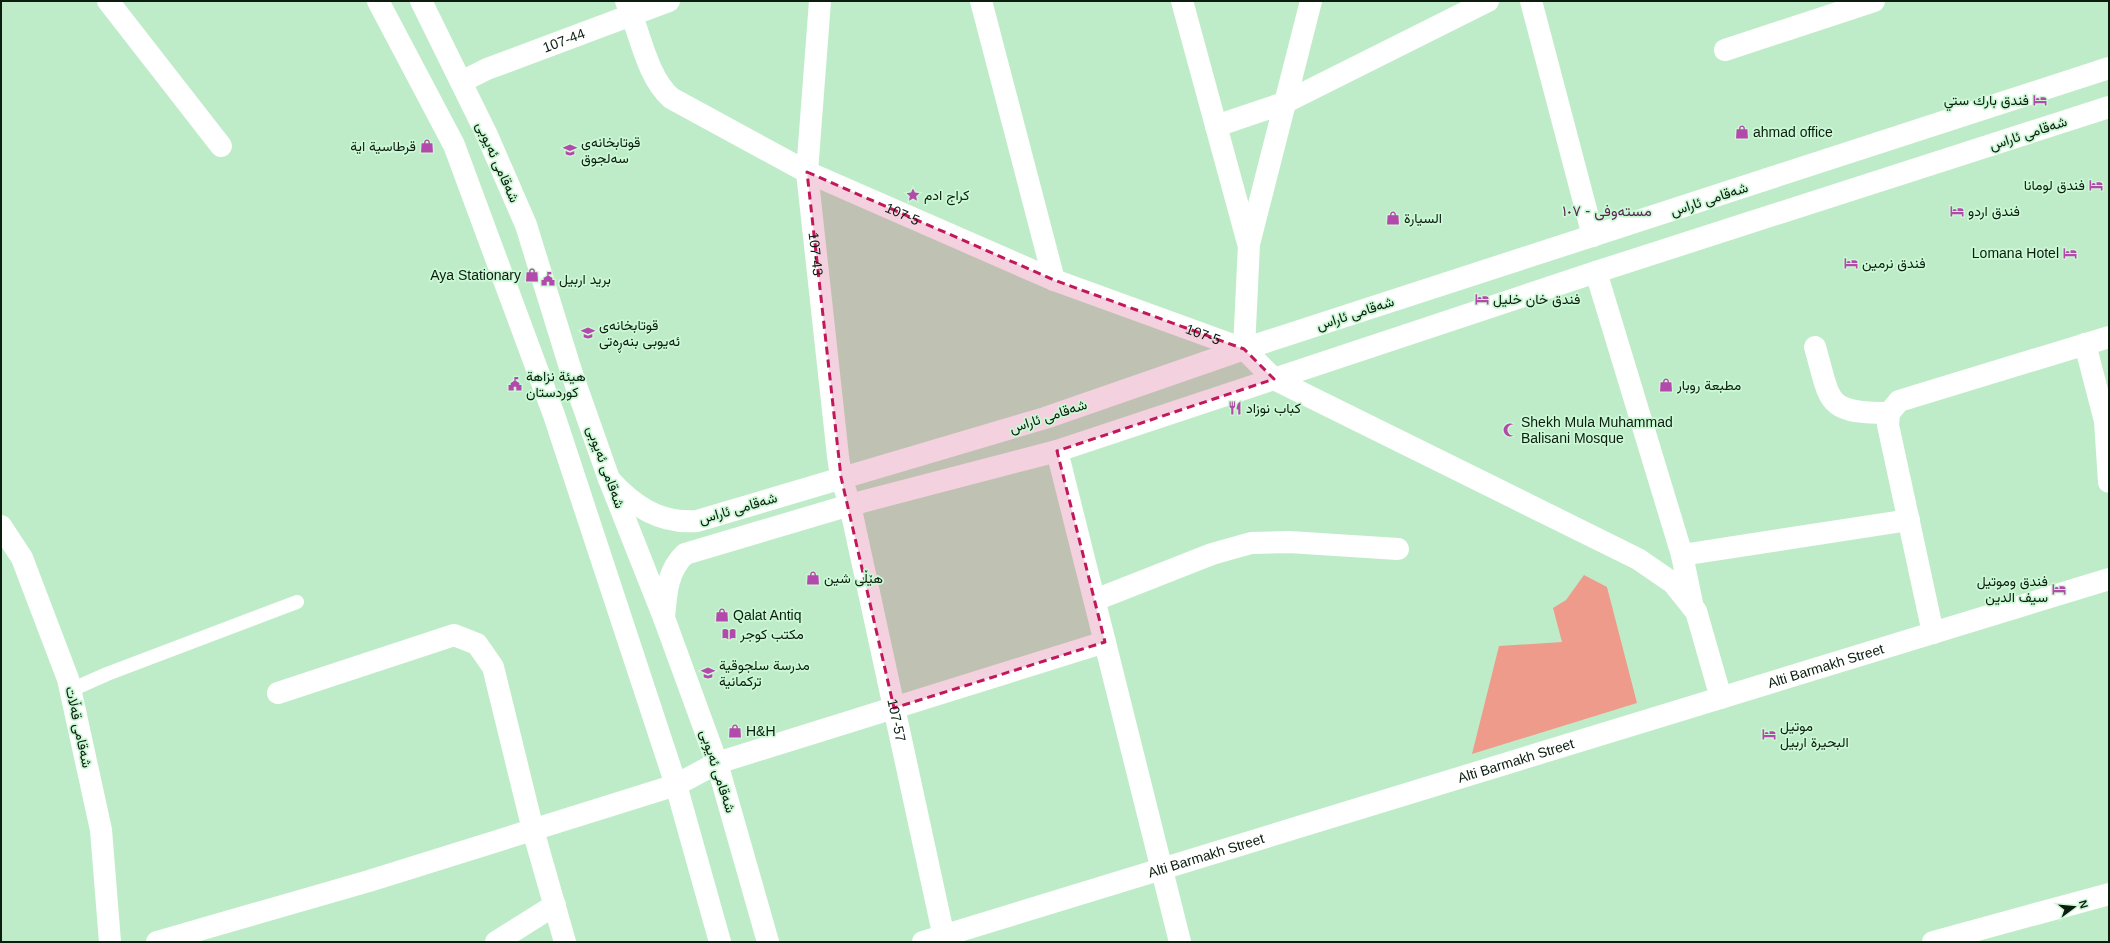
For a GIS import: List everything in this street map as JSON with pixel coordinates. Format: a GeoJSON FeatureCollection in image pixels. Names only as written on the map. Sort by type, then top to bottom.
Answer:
{"type":"FeatureCollection","features":[{"type":"Feature","properties":{"kind":"street"},"geometry":{"type":"LineString","coordinates":[[108,1],[221,146]]}},
{"type":"Feature","properties":{"kind":"street"},"geometry":{"type":"LineString","coordinates":[[378,1],[454,145],[554,415],[676,785],[720,942]]}},
{"type":"Feature","properties":{"kind":"street","name":"شەقامی ئەیوبی"},"geometry":{"type":"LineString","coordinates":[[421,1],[486,133],[526,225],[572,374],[609,479],[664,618],[717,763],[768,942]]}},
{"type":"Feature","properties":{"kind":"street","name":"107-44"},"geometry":{"type":"LineString","coordinates":[[461,82],[486,69],[629,7],[669,1]]}},
{"type":"Feature","properties":{"kind":"street","name":"107-43"},"geometry":{"type":"LineString","coordinates":[[820,1],[807,172],[841,477],[850,505]]}},
{"type":"Feature","properties":{"kind":"street"},"geometry":{"type":"LineString","coordinates":[[981,1],[1054,280]]}},
{"type":"Feature","properties":{"kind":"street"},"geometry":{"type":"LineString","coordinates":[[1182,1],[1249,244]]}},
{"type":"Feature","properties":{"kind":"street"},"geometry":{"type":"LineString","coordinates":[[1311,1],[1249,244],[1244,349],[1274,379],[1638,559],[1673,583],[1696,611],[1721,698]]}},
{"type":"Feature","properties":{"kind":"street"},"geometry":{"type":"LineString","coordinates":[[1216,126],[1284,103],[1488,1]]}},
{"type":"Feature","properties":{"kind":"street"},"geometry":{"type":"LineString","coordinates":[[1530,1],[1593,236]]}},
{"type":"Feature","properties":{"kind":"street"},"geometry":{"type":"LineString","coordinates":[[1725,50],[1874,1]]}},
{"type":"Feature","properties":{"kind":"street","name":"107-5"},"geometry":{"type":"LineString","coordinates":[[629,7],[654,76],[662,90],[671,98],[807,172],[1054,280],[1244,349]]}},
{"type":"Feature","properties":{"kind":"street","name":"شەقامی ئاراس"},"geometry":{"type":"LineString","coordinates":[[609,479],[630,500],[641,508],[663,519],[686,522],[697,521],[841,477],[1045,418],[1244,349],[2109,68]]}},
{"type":"Feature","properties":{"kind":"street","name":"شەقامی ئاراس"},"geometry":{"type":"LineString","coordinates":[[664,618],[666,591],[669,579],[678,560],[685,554],[850,505],[1057,451],[1596,272],[2109,107]]}},
{"type":"Feature","properties":{"kind":"street"},"geometry":{"type":"LineString","coordinates":[[1596,272],[1682,555],[1693,608]]}},
{"type":"Feature","properties":{"kind":"street"},"geometry":{"type":"LineString","coordinates":[[1933,633],[1888,425],[1889,413],[1899,401],[2109,337]]}},
{"type":"Feature","properties":{"kind":"street"},"geometry":{"type":"LineString","coordinates":[[2085,344],[2105,421],[2109,482]]}},
{"type":"Feature","properties":{"kind":"street"},"geometry":{"type":"LineString","coordinates":[[1815,348],[1829,396],[1841,408],[1858,413],[1889,413]]}},
{"type":"Feature","properties":{"kind":"street"},"geometry":{"type":"LineString","coordinates":[[1057,451],[1163,869],[1180,942]]}},
{"type":"Feature","properties":{"kind":"street","name":"107-57"},"geometry":{"type":"LineString","coordinates":[[850,505],[894,708],[937,940]]}},
{"type":"Feature","properties":{"kind":"street"},"geometry":{"type":"LineString","coordinates":[[1682,555],[1909,520]]}},
{"type":"Feature","properties":{"kind":"street","name":"شەقامی قەڵات"},"geometry":{"type":"LineString","coordinates":[[1,526],[22,558],[71,690],[101,830],[110,942]]}},
{"type":"Feature","properties":{"kind":"street"},"geometry":{"type":"LineString","coordinates":[[1095,600],[1212,554],[1251,544],[1289,542],[1398,549]]}},
{"type":"Feature","properties":{"kind":"street","name":"Alti Barmakh Street"},"geometry":{"type":"LineString","coordinates":[[937,940],[1163,869],[2109,579]]}},
{"type":"Feature","properties":{"kind":"street"},"geometry":{"type":"LineString","coordinates":[[278,693],[454,635],[477,644],[493,667],[533,830],[565,942]]}},
{"type":"Feature","properties":{"kind":"street"},"geometry":{"type":"LineString","coordinates":[[157,942],[368,881],[676,785],[717,763],[1105,642]]}},
{"type":"Feature","properties":{"kind":"street"},"geometry":{"type":"LineString","coordinates":[[1933,942],[2109,894]]}},
{"type":"Feature","properties":{"kind":"street"},"geometry":{"type":"LineString","coordinates":[[496,942],[555,905]]}},
{"type":"Feature","properties":{"kind":"lane"},"geometry":{"type":"LineString","coordinates":[[71,690],[107,674],[298,602]]}},
{"type":"Feature","properties":{"kind":"highlighted area"},"geometry":{"type":"Polygon","coordinates":[[[807,172],[1054,280],[1244,349],[1274,379],[1057,451],[1105,642],[894,708],[841,477],[807,172]]]}},
{"type":"Feature","properties":{"kind":"shaded area"},"geometry":{"type":"Polygon","coordinates":[[[1584,575],[1607,587],[1637,703],[1472,754],[1499,646],[1562,642],[1553,608],[1566,600],[1584,575]]]}},
{"type":"Feature","properties":{"kind":"place","name":"فندق بارك ستي"},"geometry":{"type":"Point","coordinates":[2040,100]}},
{"type":"Feature","properties":{"kind":"place","name":"ahmad office"},"geometry":{"type":"Point","coordinates":[1742,132]}},
{"type":"Feature","properties":{"kind":"place","name":"قرطاسية اية"},"geometry":{"type":"Point","coordinates":[427,146]}},
{"type":"Feature","properties":{"kind":"place","name":"قوتابخانەی سەلجوق"},"geometry":{"type":"Point","coordinates":[570,150]}},
{"type":"Feature","properties":{"kind":"place","name":"فندق لومانا"},"geometry":{"type":"Point","coordinates":[2096,185]}},
{"type":"Feature","properties":{"kind":"place","name":"كراج ادم"},"geometry":{"type":"Point","coordinates":[913,195]}},
{"type":"Feature","properties":{"kind":"place","name":"فندق اردو"},"geometry":{"type":"Point","coordinates":[1957,211]}},
{"type":"Feature","properties":{"kind":"place","name":"السيارة"},"geometry":{"type":"Point","coordinates":[1393,218]}},
{"type":"Feature","properties":{"kind":"place","name":"Lomana Hotel"},"geometry":{"type":"Point","coordinates":[2070,253]}},
{"type":"Feature","properties":{"kind":"place","name":"فندق نرمين"},"geometry":{"type":"Point","coordinates":[1851,263]}},
{"type":"Feature","properties":{"kind":"place","name":"Aya Stationary"},"geometry":{"type":"Point","coordinates":[532,275]}},
{"type":"Feature","properties":{"kind":"place","name":"بريد اربيل"},"geometry":{"type":"Point","coordinates":[548,279]}},
{"type":"Feature","properties":{"kind":"place","name":"فندق خان خليل"},"geometry":{"type":"Point","coordinates":[1482,299]}},
{"type":"Feature","properties":{"kind":"place","name":"قوتابخانەی ئەیوبی بنەڕەتی"},"geometry":{"type":"Point","coordinates":[588,333]}},
{"type":"Feature","properties":{"kind":"place","name":"هيئة نزاهة كوردستان"},"geometry":{"type":"Point","coordinates":[515,384]}},
{"type":"Feature","properties":{"kind":"place","name":"مطبعة روبار"},"geometry":{"type":"Point","coordinates":[1666,385]}},
{"type":"Feature","properties":{"kind":"place","name":"كباب نوزاد"},"geometry":{"type":"Point","coordinates":[1235,408]}},
{"type":"Feature","properties":{"kind":"place","name":"Shekh Mula Muhammad Balisani Mosque"},"geometry":{"type":"Point","coordinates":[1510,430]}},
{"type":"Feature","properties":{"kind":"place","name":"هێڵی شین"},"geometry":{"type":"Point","coordinates":[813,578]}},
{"type":"Feature","properties":{"kind":"place","name":"فندق وموتيل سيف الدين"},"geometry":{"type":"Point","coordinates":[2059,589]}},
{"type":"Feature","properties":{"kind":"place","name":"Qalat Antiq"},"geometry":{"type":"Point","coordinates":[722,615]}},
{"type":"Feature","properties":{"kind":"place","name":"مكتب كوجر"},"geometry":{"type":"Point","coordinates":[729,634]}},
{"type":"Feature","properties":{"kind":"place","name":"مدرسة سلجوقية تركمانية"},"geometry":{"type":"Point","coordinates":[708,673]}},
{"type":"Feature","properties":{"kind":"place","name":"H&H"},"geometry":{"type":"Point","coordinates":[735,731]}},
{"type":"Feature","properties":{"kind":"place","name":"موتيل البحيرة اربيل"},"geometry":{"type":"Point","coordinates":[1769,734]}},
{"type":"Feature","properties":{"kind":"district","name":"مستەوفی - ١٠٧"},"geometry":{"type":"Point","coordinates":[1607,210]}}]}
